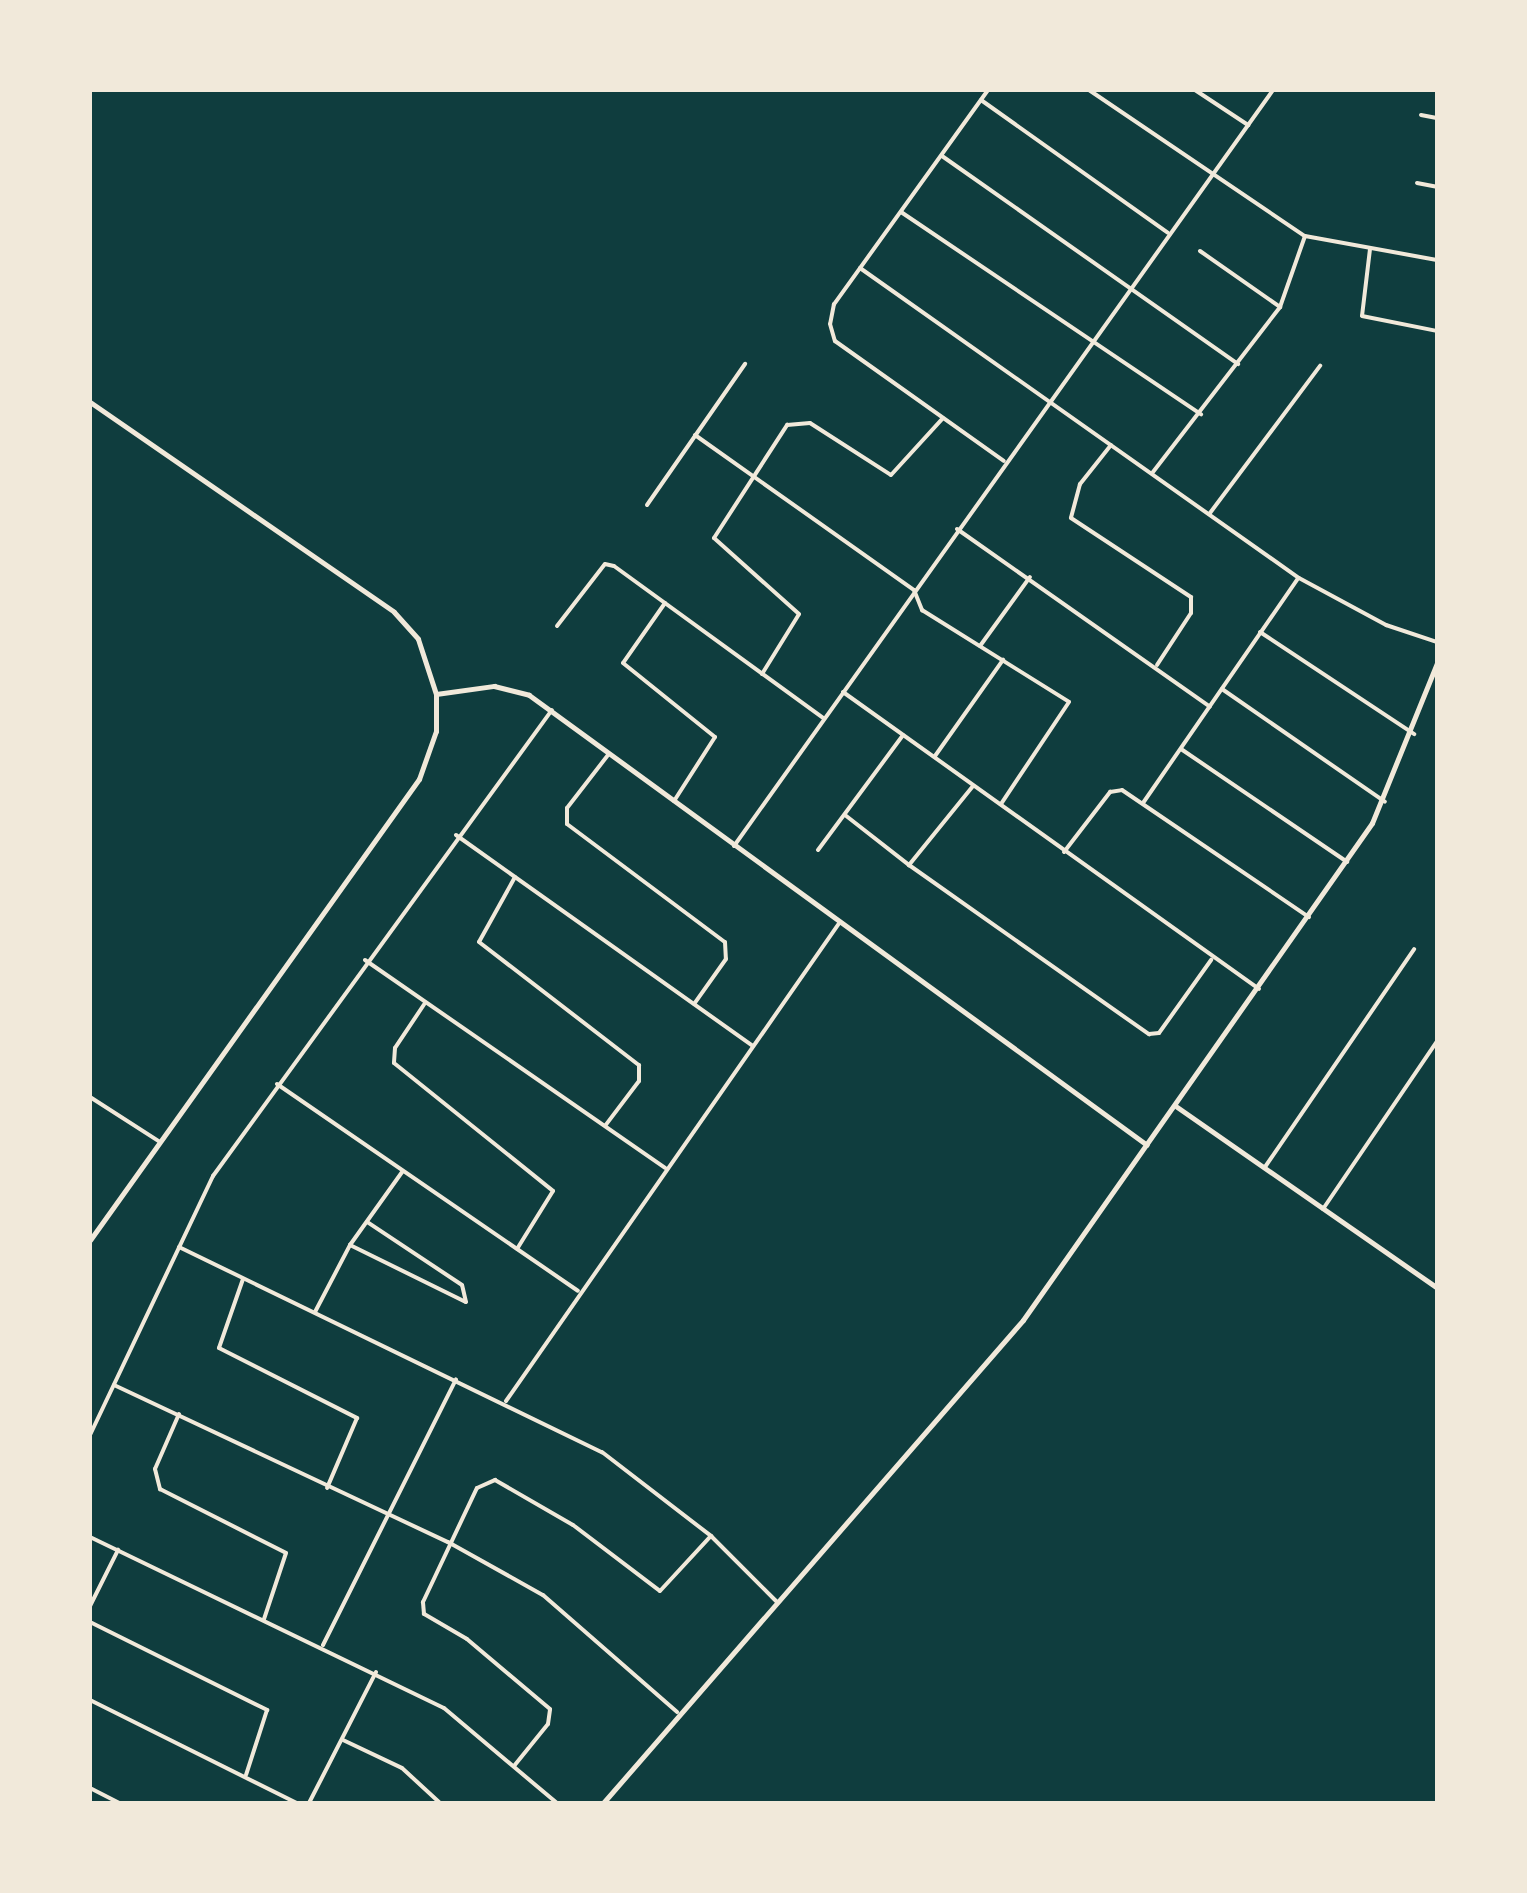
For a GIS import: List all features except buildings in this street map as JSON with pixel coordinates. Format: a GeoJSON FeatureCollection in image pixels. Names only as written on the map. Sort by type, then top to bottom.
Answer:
{"type":"FeatureCollection","features":[{"type":"Feature","properties":{"kind":"street"},"geometry":{"type":"LineString","coordinates":[[988,90],[834,304],[835,341],[1004,461]]}},
{"type":"Feature","properties":{"kind":"street"},"geometry":{"type":"LineString","coordinates":[[1089,90],[1305,236],[1437,260]]}},
{"type":"Feature","properties":{"kind":"street"},"geometry":{"type":"LineString","coordinates":[[1195,90],[1248,125]]}},
{"type":"Feature","properties":{"kind":"street"},"geometry":{"type":"LineString","coordinates":[[734,846],[1004,461],[1094,344],[1273,90]]}},
{"type":"Feature","properties":{"kind":"street"},"geometry":{"type":"LineString","coordinates":[[981,100],[1169,234]]}},
{"type":"Feature","properties":{"kind":"street"},"geometry":{"type":"LineString","coordinates":[[1421,115],[1437,118]]}},
{"type":"Feature","properties":{"kind":"street"},"geometry":{"type":"LineString","coordinates":[[941,155],[1238,364]]}},
{"type":"Feature","properties":{"kind":"street"},"geometry":{"type":"LineString","coordinates":[[1417,183],[1437,187]]}},
{"type":"Feature","properties":{"kind":"street"},"geometry":{"type":"LineString","coordinates":[[901,212],[1201,414]]}},
{"type":"Feature","properties":{"kind":"street"},"geometry":{"type":"LineString","coordinates":[[1153,472],[1201,414],[1280,307],[1305,236]]}},
{"type":"Feature","properties":{"kind":"street"},"geometry":{"type":"LineString","coordinates":[[1370,249],[1362,316],[1437,331]]}},
{"type":"Feature","properties":{"kind":"street"},"geometry":{"type":"LineString","coordinates":[[1200,251],[1280,307]]}},
{"type":"Feature","properties":{"kind":"street"},"geometry":{"type":"LineString","coordinates":[[860,268],[1051,398],[1111,445],[1299,578],[1386,625],[1437,642]]}},
{"type":"Feature","properties":{"kind":"street"},"geometry":{"type":"LineString","coordinates":[[647,505],[745,364]]}},
{"type":"Feature","properties":{"kind":"street"},"geometry":{"type":"LineString","coordinates":[[1210,513],[1320,366]]}},
{"type":"Feature","properties":{"kind":"street"},"geometry":{"type":"LineString","coordinates":[[90,402],[394,612],[418,639],[436,694],[436,731],[419,779],[90,1240]]}},
{"type":"Feature","properties":{"kind":"street"},"geometry":{"type":"LineString","coordinates":[[762,674],[799,614],[714,538],[787,425],[798,420],[891,475],[943,418]]}},
{"type":"Feature","properties":{"kind":"street"},"geometry":{"type":"LineString","coordinates":[[695,435],[914,590],[922,610],[1069,702],[1001,804]]}},
{"type":"Feature","properties":{"kind":"street"},"geometry":{"type":"LineString","coordinates":[[1111,445],[1080,484],[1071,518],[1191,597],[1191,613],[1157,665]]}},
{"type":"Feature","properties":{"kind":"street"},"geometry":{"type":"LineString","coordinates":[[957,529],[1157,665],[1210,707]]}},
{"type":"Feature","properties":{"kind":"street"},"geometry":{"type":"LineString","coordinates":[[557,626],[605,564],[665,603],[824,719]]}},
{"type":"Feature","properties":{"kind":"street"},"geometry":{"type":"LineString","coordinates":[[980,646],[1030,577]]}},
{"type":"Feature","properties":{"kind":"street"},"geometry":{"type":"LineString","coordinates":[[1143,803],[1299,578]]}},
{"type":"Feature","properties":{"kind":"street"},"geometry":{"type":"LineString","coordinates":[[665,603],[623,663],[715,737],[674,801]]}},
{"type":"Feature","properties":{"kind":"street"},"geometry":{"type":"LineString","coordinates":[[1260,632],[1414,734]]}},
{"type":"Feature","properties":{"kind":"street"},"geometry":{"type":"LineString","coordinates":[[935,757],[1003,660]]}},
{"type":"Feature","properties":{"kind":"street"},"geometry":{"type":"LineString","coordinates":[[603,1803],[677,1712],[778,1604],[1023,1320],[1177,1107],[1347,862],[1385,802],[1414,734],[1437,663]]}},
{"type":"Feature","properties":{"kind":"street"},"geometry":{"type":"LineString","coordinates":[[436,694],[514,689],[552,710],[608,755],[1147,1145]]}},
{"type":"Feature","properties":{"kind":"street"},"geometry":{"type":"LineString","coordinates":[[1222,689],[1385,802]]}},
{"type":"Feature","properties":{"kind":"street"},"geometry":{"type":"LineString","coordinates":[[843,692],[1001,804],[1211,960],[1259,989]]}},
{"type":"Feature","properties":{"kind":"street"},"geometry":{"type":"LineString","coordinates":[[90,1435],[213,1176],[365,960],[552,710]]}},
{"type":"Feature","properties":{"kind":"street"},"geometry":{"type":"LineString","coordinates":[[818,850],[903,735]]}},
{"type":"Feature","properties":{"kind":"street"},"geometry":{"type":"LineString","coordinates":[[1181,749],[1347,862]]}},
{"type":"Feature","properties":{"kind":"street"},"geometry":{"type":"LineString","coordinates":[[608,755],[567,808],[567,824],[725,942],[726,959],[694,1004]]}},
{"type":"Feature","properties":{"kind":"street"},"geometry":{"type":"LineString","coordinates":[[909,865],[973,786]]}},
{"type":"Feature","properties":{"kind":"street"},"geometry":{"type":"LineString","coordinates":[[1064,852],[1113,790],[1143,803],[1309,917]]}},
{"type":"Feature","properties":{"kind":"street"},"geometry":{"type":"LineString","coordinates":[[845,815],[909,865],[1149,1034],[1159,1033],[1211,960]]}},
{"type":"Feature","properties":{"kind":"street"},"geometry":{"type":"LineString","coordinates":[[456,835],[753,1046]]}},
{"type":"Feature","properties":{"kind":"street"},"geometry":{"type":"LineString","coordinates":[[515,877],[479,942],[639,1065],[639,1081],[605,1126]]}},
{"type":"Feature","properties":{"kind":"street"},"geometry":{"type":"LineString","coordinates":[[506,1401],[578,1291],[840,922]]}},
{"type":"Feature","properties":{"kind":"street"},"geometry":{"type":"LineString","coordinates":[[1265,1167],[1414,949]]}},
{"type":"Feature","properties":{"kind":"street"},"geometry":{"type":"LineString","coordinates":[[365,960],[665,1168]]}},
{"type":"Feature","properties":{"kind":"street"},"geometry":{"type":"LineString","coordinates":[[425,1003],[395,1048],[398,1069],[553,1191],[517,1249]]}},
{"type":"Feature","properties":{"kind":"street"},"geometry":{"type":"LineString","coordinates":[[1323,1209],[1437,1041]]}},
{"type":"Feature","properties":{"kind":"street"},"geometry":{"type":"LineString","coordinates":[[277,1084],[578,1291]]}},
{"type":"Feature","properties":{"kind":"street"},"geometry":{"type":"LineString","coordinates":[[90,1097],[160,1142]]}},
{"type":"Feature","properties":{"kind":"street"},"geometry":{"type":"LineString","coordinates":[[1177,1107],[1437,1288]]}},
{"type":"Feature","properties":{"kind":"street"},"geometry":{"type":"LineString","coordinates":[[315,1313],[350,1245],[402,1172]]}},
{"type":"Feature","properties":{"kind":"street"},"geometry":{"type":"LineString","coordinates":[[350,1245],[466,1302],[462,1285],[367,1222]]}},
{"type":"Feature","properties":{"kind":"street"},"geometry":{"type":"LineString","coordinates":[[179,1247],[506,1401],[602,1452],[711,1536],[778,1604]]}},
{"type":"Feature","properties":{"kind":"street"},"geometry":{"type":"LineString","coordinates":[[243,1279],[219,1348],[357,1418],[327,1488]]}},
{"type":"Feature","properties":{"kind":"street"},"geometry":{"type":"LineString","coordinates":[[323,1646],[456,1379]]}},
{"type":"Feature","properties":{"kind":"street"},"geometry":{"type":"LineString","coordinates":[[114,1385],[388,1518],[448,1542],[543,1595],[677,1712]]}},
{"type":"Feature","properties":{"kind":"street"},"geometry":{"type":"LineString","coordinates":[[179,1414],[155,1469],[160,1489],[286,1553],[264,1619]]}},
{"type":"Feature","properties":{"kind":"street"},"geometry":{"type":"LineString","coordinates":[[514,1766],[548,1724],[550,1709],[467,1639],[424,1614],[448,1542],[477,1488],[495,1480],[573,1525],[660,1591],[711,1536]]}},
{"type":"Feature","properties":{"kind":"street"},"geometry":{"type":"LineString","coordinates":[[90,1537],[323,1646],[444,1708],[557,1803]]}},
{"type":"Feature","properties":{"kind":"street"},"geometry":{"type":"LineString","coordinates":[[90,1606],[118,1550]]}},
{"type":"Feature","properties":{"kind":"street"},"geometry":{"type":"LineString","coordinates":[[90,1622],[267,1710],[246,1775]]}},
{"type":"Feature","properties":{"kind":"street"},"geometry":{"type":"LineString","coordinates":[[309,1803],[376,1672]]}},
{"type":"Feature","properties":{"kind":"street"},"geometry":{"type":"LineString","coordinates":[[90,1700],[297,1803]]}},
{"type":"Feature","properties":{"kind":"street"},"geometry":{"type":"LineString","coordinates":[[342,1740],[402,1768],[440,1803]]}},
{"type":"Feature","properties":{"kind":"street"},"geometry":{"type":"LineString","coordinates":[[90,1788],[120,1803]]}}]}
